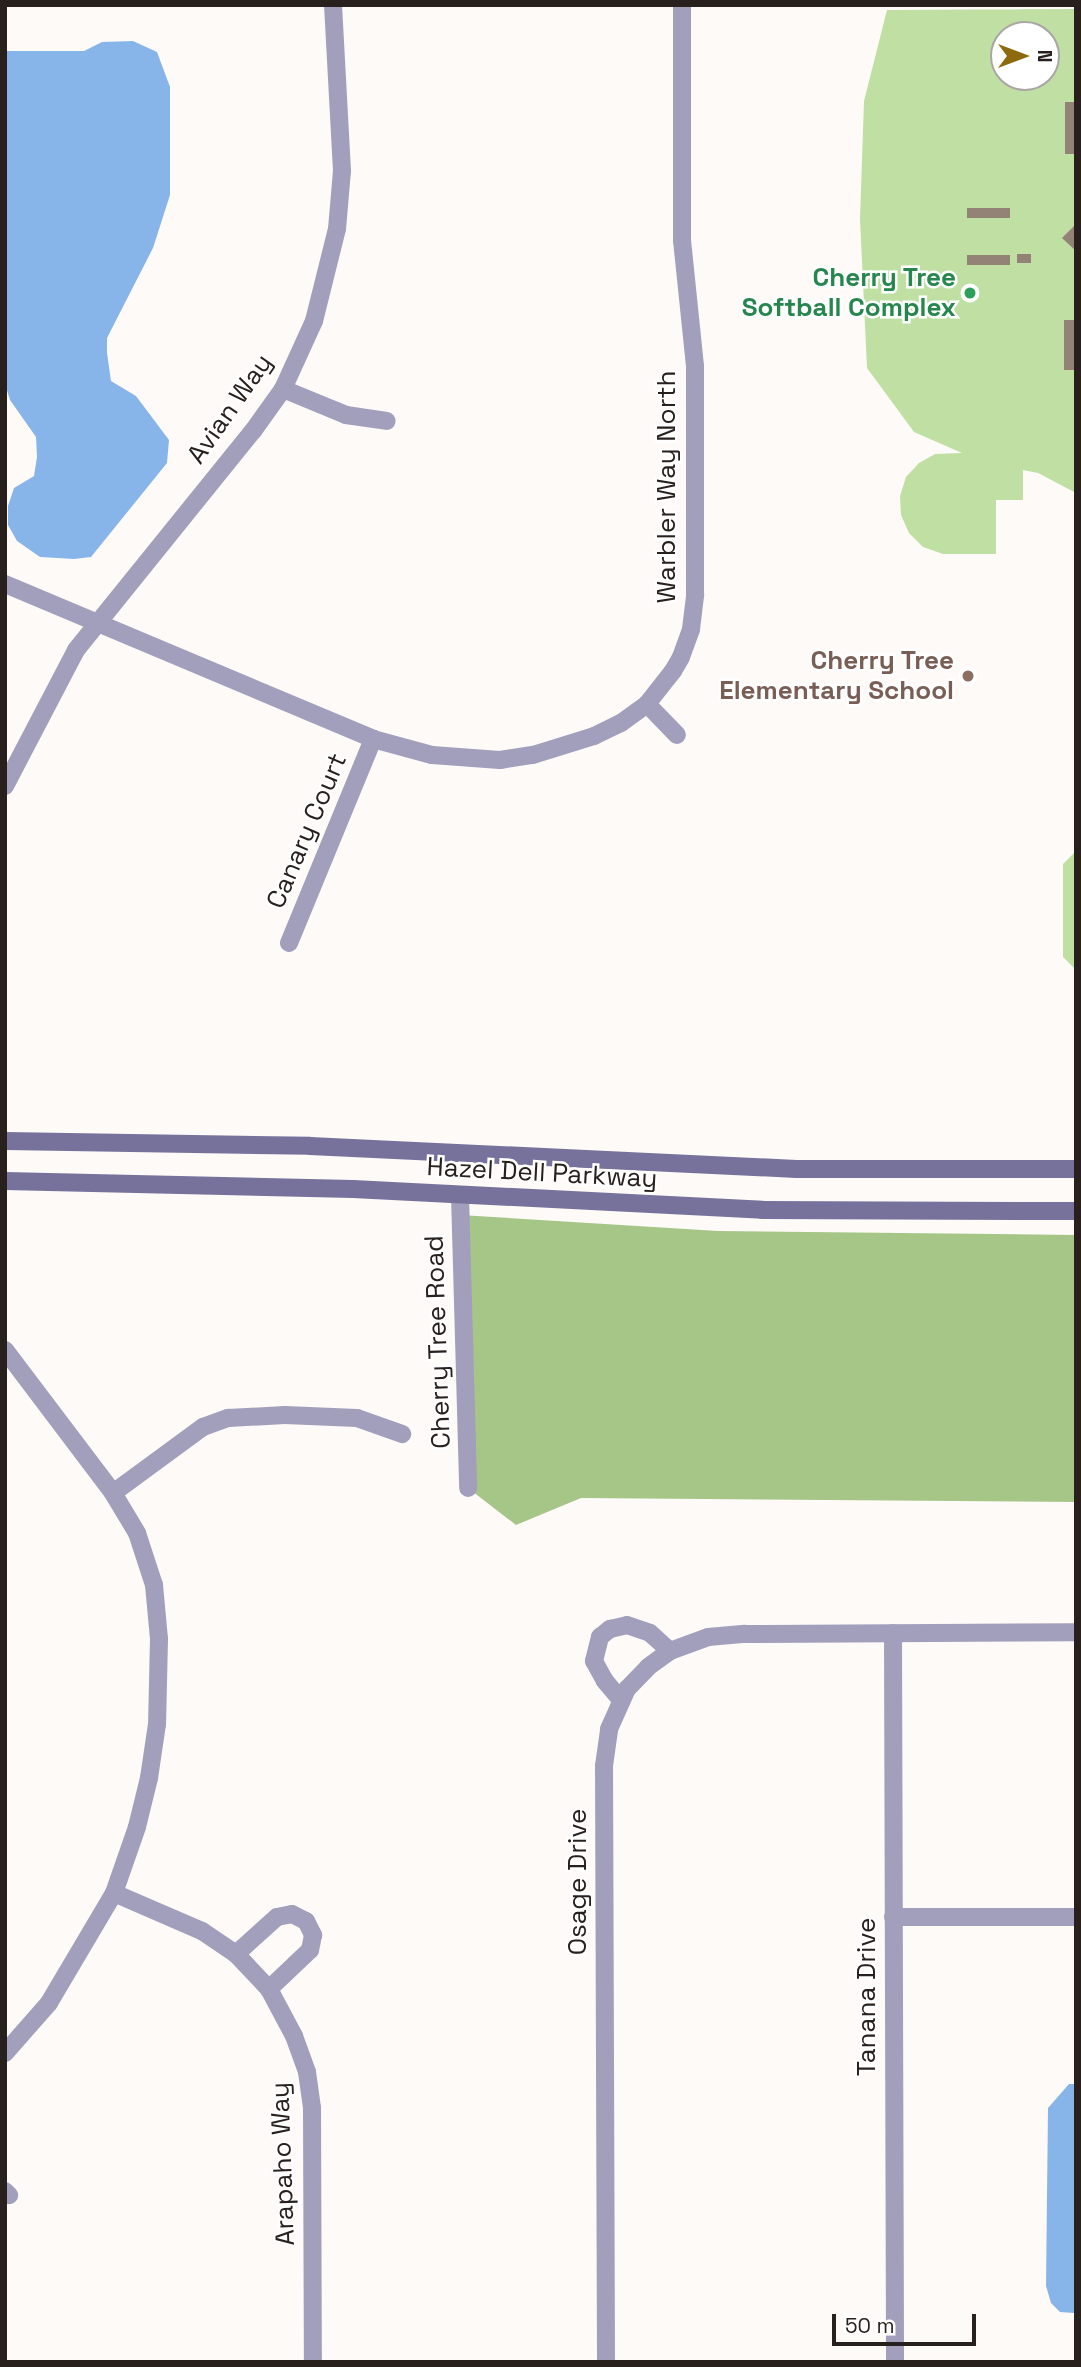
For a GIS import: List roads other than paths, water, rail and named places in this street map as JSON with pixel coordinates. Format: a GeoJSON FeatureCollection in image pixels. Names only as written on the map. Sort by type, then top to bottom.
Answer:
{"type":"FeatureCollection","features":[{"type":"Feature","properties":{"kind":"main road","name":"Hazel Dell Parkway"},"geometry":{"type":"LineString","coordinates":[[5,1141],[310,1146],[796,1169],[1076,1169]]}},
{"type":"Feature","properties":{"kind":"main road","name":"Hazel Dell Parkway"},"geometry":{"type":"LineString","coordinates":[[5,1181],[248,1185],[762,1210],[1076,1211]]}},
{"type":"Feature","properties":{"kind":"street","name":"Avian Way"},"geometry":{"type":"LineString","coordinates":[[5,786],[76,650],[253,431],[283,389],[314,321],[337,229],[342,160],[333,5]]}},
{"type":"Feature","properties":{"kind":"street","name":"Warbler Way North"},"geometry":{"type":"LineString","coordinates":[[5,584],[373,739],[432,755],[500,760],[533,755],[594,736],[621,723],[647,704],[681,657],[691,629],[695,594],[695,366],[682,241],[682,5]]}},
{"type":"Feature","properties":{"kind":"street"},"geometry":{"type":"LineString","coordinates":[[283,389],[346,415],[387,421]]}},
{"type":"Feature","properties":{"kind":"street"},"geometry":{"type":"LineString","coordinates":[[647,704],[677,735]]}},
{"type":"Feature","properties":{"kind":"street","name":"Canary Court"},"geometry":{"type":"LineString","coordinates":[[289,943],[373,739]]}},
{"type":"Feature","properties":{"kind":"street","name":"Cherry Tree Road"},"geometry":{"type":"LineString","coordinates":[[460,1195],[468,1488]]}},
{"type":"Feature","properties":{"kind":"street"},"geometry":{"type":"LineString","coordinates":[[5,1349],[131,1521],[147,1555],[157,1602],[159,1639],[157,1724],[149,1779],[137,1827],[114,1893],[49,2003],[5,2053]]}},
{"type":"Feature","properties":{"kind":"street"},"geometry":{"type":"LineString","coordinates":[[113,1493],[203,1427],[228,1418],[285,1415],[357,1418],[379,1423],[402,1434]]}},
{"type":"Feature","properties":{"kind":"street"},"geometry":{"type":"LineString","coordinates":[[621,1700],[604,1681],[594,1661],[600,1637],[610,1629],[628,1625],[650,1633],[670,1651]]}},
{"type":"Feature","properties":{"kind":"street","name":"Osage Drive"},"geometry":{"type":"LineString","coordinates":[[606,2362],[604,1766],[609,1729],[621,1700],[638,1676],[670,1651],[692,1641],[726,1635],[1076,1632]]}},
{"type":"Feature","properties":{"kind":"street","name":"Tanana Drive"},"geometry":{"type":"LineString","coordinates":[[892,1633],[895,2362]]}},
{"type":"Feature","properties":{"kind":"street","name":"Arapaho Way"},"geometry":{"type":"LineString","coordinates":[[114,1893],[202,1931],[236,1954],[269,1989],[295,2036],[310,2090],[313,2362]]}},
{"type":"Feature","properties":{"kind":"street"},"geometry":{"type":"LineString","coordinates":[[236,1954],[277,1917],[292,1914],[306,1921],[313,1935],[310,1950],[269,1989]]}},
{"type":"Feature","properties":{"kind":"street"},"geometry":{"type":"LineString","coordinates":[[892,1917],[1076,1917]]}},
{"type":"Feature","properties":{"kind":"water"},"geometry":{"type":"Polygon","coordinates":[[[133,41],[157,52],[170,87],[170,195],[153,248],[107,338],[107,353],[111,381],[136,396],[169,440],[167,463],[91,557],[40,557],[17,541],[8,525],[8,506],[14,488],[34,476],[37,457],[36,437],[10,400],[5,384],[5,51],[84,51],[102,42],[133,41]]]}},
{"type":"Feature","properties":{"kind":"water"},"geometry":{"type":"Polygon","coordinates":[[[1069,2084],[1076,2084],[1074,2313],[1060,2312],[1051,2303],[1046,2286],[1048,2108],[1069,2084]]]}},
{"type":"Feature","properties":{"kind":"place","name":"Cherry Tree Softball Complex"},"geometry":{"type":"Point","coordinates":[970,293]}},
{"type":"Feature","properties":{"kind":"place","name":"Cherry Tree Elementary School"},"geometry":{"type":"Point","coordinates":[968,676]}}]}
